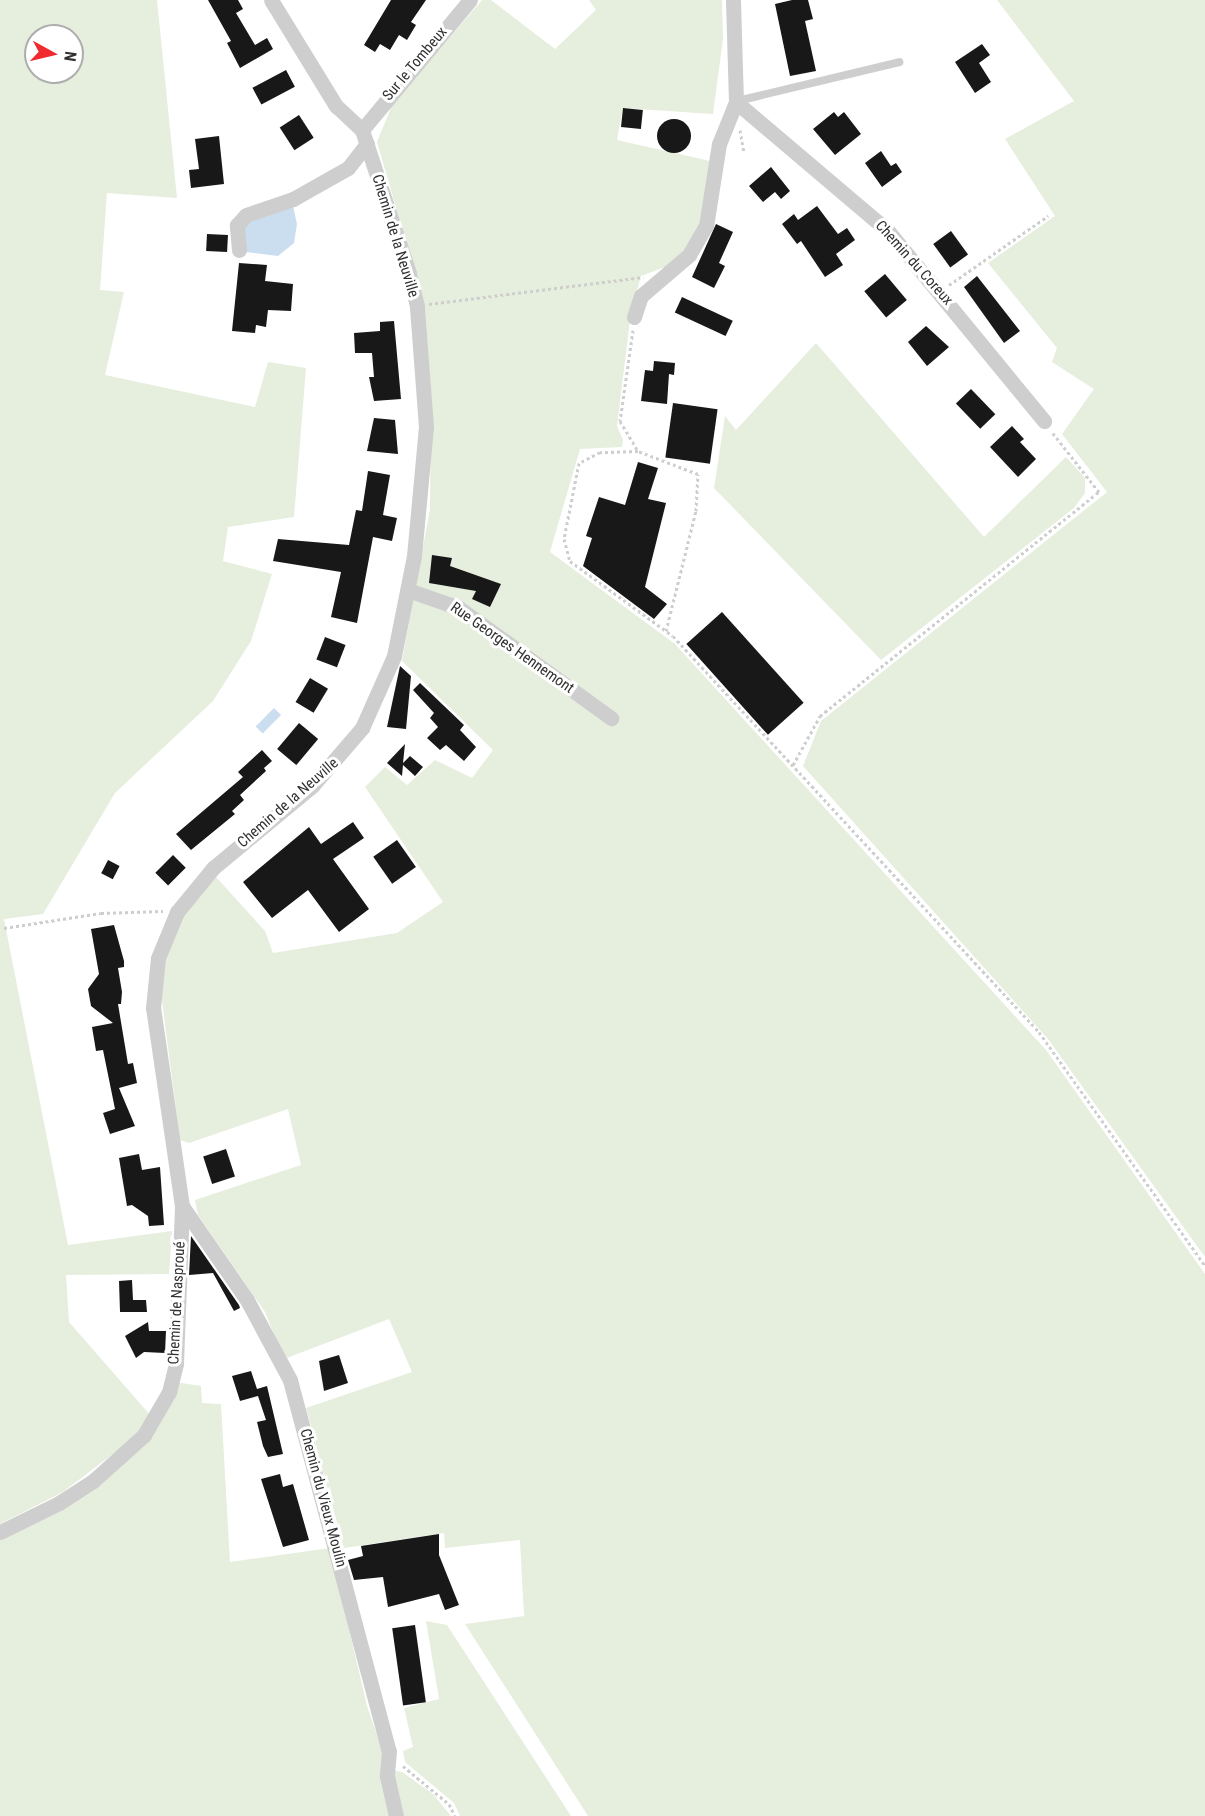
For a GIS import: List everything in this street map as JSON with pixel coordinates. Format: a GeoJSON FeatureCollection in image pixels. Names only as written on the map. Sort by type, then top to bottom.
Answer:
{"type":"FeatureCollection","features":[{"type":"Feature","properties":{"kind":"street"},"geometry":{"type":"LineString","coordinates":[[271,0],[336,106],[364,137]]}},
{"type":"Feature","properties":{"kind":"street","name":"Sur le Tombeux"},"geometry":{"type":"LineString","coordinates":[[364,137],[470,0]]}},
{"type":"Feature","properties":{"kind":"street"},"geometry":{"type":"LineString","coordinates":[[634,317],[641,296],[689,255],[706,226],[719,144],[736,102],[733,0]]}},
{"type":"Feature","properties":{"kind":"street","name":"Chemin du Coreux"},"geometry":{"type":"LineString","coordinates":[[736,102],[888,231],[940,291],[1044,422]]}},
{"type":"Feature","properties":{"kind":"street","name":"Chemin de la Neuville"},"geometry":{"type":"LineString","coordinates":[[239,250],[237,225],[246,215],[293,199],[348,168],[364,137]]}},
{"type":"Feature","properties":{"kind":"street","name":"Chemin de la Neuville"},"geometry":{"type":"LineString","coordinates":[[182,1206],[153,1008],[158,958],[177,912],[213,867],[312,786],[350,746],[380,694],[394,657],[408,590],[426,457],[417,306],[364,137]]}},
{"type":"Feature","properties":{"kind":"street","name":"Rue Georges Hennemont"},"geometry":{"type":"LineString","coordinates":[[408,590],[459,608],[611,718]]}},
{"type":"Feature","properties":{"kind":"street","name":"Chemin de Nasproué"},"geometry":{"type":"LineString","coordinates":[[0,1532],[59,1503],[93,1481],[120,1459],[157,1417],[176,1363],[182,1206]]}},
{"type":"Feature","properties":{"kind":"street","name":"Chemin du Vieux Moulin"},"geometry":{"type":"LineString","coordinates":[[182,1206],[247,1300],[290,1380],[389,1751],[387,1776],[396,1816]]}},
{"type":"Feature","properties":{"kind":"lane"},"geometry":{"type":"LineString","coordinates":[[736,102],[783,93],[899,62]]}},
{"type":"Feature","properties":{"kind":"path"},"geometry":{"type":"LineString","coordinates":[[940,291],[1048,216]]}},
{"type":"Feature","properties":{"kind":"path"},"geometry":{"type":"LineString","coordinates":[[417,306],[628,276],[656,281]]}},
{"type":"Feature","properties":{"kind":"path"},"geometry":{"type":"LineString","coordinates":[[634,317],[620,421],[638,451]]}},
{"type":"Feature","properties":{"kind":"path"},"geometry":{"type":"LineString","coordinates":[[793,765],[820,716],[1099,492],[1044,422]]}},
{"type":"Feature","properties":{"kind":"path"},"geometry":{"type":"LineString","coordinates":[[666,631],[696,512],[698,474],[638,451],[600,452],[579,463],[564,539],[570,561],[666,631],[1039,1032],[1205,1266]]}},
{"type":"Feature","properties":{"kind":"path"},"geometry":{"type":"LineString","coordinates":[[4,928],[101,913],[177,912]]}},
{"type":"Feature","properties":{"kind":"path"},"geometry":{"type":"LineString","coordinates":[[389,1751],[449,1804],[454,1816]]}},
{"type":"Feature","properties":{"kind":"green space"},"geometry":{"type":"Polygon","coordinates":[[[0,0],[157,0],[177,198],[107,193],[100,290],[124,292],[105,375],[255,407],[268,362],[306,368],[294,517],[228,527],[223,561],[272,574],[251,641],[213,701],[115,793],[43,914],[4,919],[68,1245],[172,1231],[169,1274],[66,1275],[69,1322],[151,1416],[131,1440],[63,1492],[0,1524],[0,0]]]}},
{"type":"Feature","properties":{"kind":"green space"},"geometry":{"type":"Polygon","coordinates":[[[482,0],[491,0],[555,49],[596,10],[589,0],[722,0],[723,39],[713,114],[623,108],[617,140],[710,161],[703,216],[689,247],[673,264],[641,276],[631,312],[617,426],[623,440],[622,447],[580,449],[550,552],[675,644],[1046,1050],[1205,1274],[1205,1816],[588,1816],[465,1624],[524,1616],[520,1540],[445,1548],[444,1533],[344,1548],[306,1408],[412,1372],[389,1319],[284,1359],[265,1312],[198,1215],[195,1200],[301,1165],[288,1109],[189,1143],[180,1140],[161,993],[166,944],[186,910],[216,877],[265,931],[273,953],[397,933],[443,902],[365,787],[385,767],[407,785],[435,760],[472,778],[493,750],[402,661],[430,509],[431,392],[425,307],[377,142],[393,103],[482,0]]]}},
{"type":"Feature","properties":{"kind":"green space"},"geometry":{"type":"Polygon","coordinates":[[[997,0],[1205,0],[1205,1257],[1048,1039],[803,766],[821,721],[1107,492],[1062,434],[1094,389],[1052,362],[1057,348],[988,263],[1055,216],[1005,139],[1074,101],[997,0]]]}},
{"type":"Feature","properties":{"kind":"green space"},"geometry":{"type":"Polygon","coordinates":[[[816,343],[984,537],[1066,457],[1085,478],[1085,493],[1074,508],[881,660],[714,488],[725,416],[736,430],[816,343]]]}},
{"type":"Feature","properties":{"kind":"green space"},"geometry":{"type":"Polygon","coordinates":[[[175,1382],[201,1386],[202,1403],[221,1404],[230,1562],[330,1548],[367,1706],[383,1753],[390,1816],[0,1816],[0,1538],[111,1475],[175,1382]]]}},
{"type":"Feature","properties":{"kind":"green space"},"geometry":{"type":"Polygon","coordinates":[[[426,1621],[447,1625],[571,1816],[460,1816],[454,1803],[405,1762],[403,1751],[413,1747],[404,1708],[439,1699],[426,1621]]]}},
{"type":"Feature","properties":{"kind":"green space"},"geometry":{"type":"Polygon","coordinates":[[[391,1770],[402,1772],[433,1794],[451,1816],[401,1816],[391,1770]]]}},
{"type":"Feature","properties":{"kind":"water"},"geometry":{"type":"Polygon","coordinates":[[[293,206],[297,224],[294,243],[278,256],[246,252],[243,229],[250,220],[293,206]]]}},
{"type":"Feature","properties":{"kind":"water"},"geometry":{"type":"Polygon","coordinates":[[[274,708],[281,715],[263,733],[256,726],[274,708]]]}},
{"type":"Feature","properties":{"kind":"building"},"geometry":{"type":"Polygon","coordinates":[[[208,0],[238,0],[243,9],[236,13],[255,45],[267,38],[273,49],[240,68],[227,43],[231,41],[208,0]]]}},
{"type":"Feature","properties":{"kind":"building"},"geometry":{"type":"Polygon","coordinates":[[[391,0],[426,0],[411,22],[416,25],[407,40],[399,35],[390,50],[380,44],[375,52],[364,45],[391,0]]]}},
{"type":"Feature","properties":{"kind":"building"},"geometry":{"type":"Polygon","coordinates":[[[792,0],[808,0],[813,19],[805,21],[816,71],[790,76],[775,4],[792,0]]]}},
{"type":"Feature","properties":{"kind":"building"},"geometry":{"type":"Polygon","coordinates":[[[982,44],[990,55],[979,63],[991,82],[975,93],[955,62],[982,44]]]}},
{"type":"Feature","properties":{"kind":"building"},"geometry":{"type":"Polygon","coordinates":[[[286,70],[295,87],[261,105],[252,88],[286,70]]]}},
{"type":"Feature","properties":{"kind":"building"},"geometry":{"type":"Polygon","coordinates":[[[623,108],[643,110],[641,129],[621,127],[623,108]]]}},
{"type":"Feature","properties":{"kind":"building"},"geometry":{"type":"Polygon","coordinates":[[[834,112],[838,117],[844,112],[861,134],[835,155],[813,129],[834,112]]]}},
{"type":"Feature","properties":{"kind":"building"},"geometry":{"type":"Polygon","coordinates":[[[299,115],[314,138],[294,150],[280,128],[299,115]]]}},
{"type":"Feature","properties":{"kind":"building"},"geometry":{"type":"Polygon","coordinates":[[[674,119],[686,124],[691,136],[686,148],[674,153],[662,148],[657,136],[662,124],[674,119]]]}},
{"type":"Feature","properties":{"kind":"building"},"geometry":{"type":"Polygon","coordinates":[[[219,136],[224,184],[191,188],[189,170],[199,169],[195,139],[219,136]]]}},
{"type":"Feature","properties":{"kind":"building"},"geometry":{"type":"Polygon","coordinates":[[[881,151],[891,166],[896,163],[902,172],[882,187],[865,163],[881,151]]]}},
{"type":"Feature","properties":{"kind":"building"},"geometry":{"type":"Polygon","coordinates":[[[771,167],[790,191],[781,199],[775,192],[763,202],[749,186],[771,167]]]}},
{"type":"Feature","properties":{"kind":"building"},"geometry":{"type":"Polygon","coordinates":[[[817,206],[838,234],[847,228],[855,240],[836,254],[843,265],[825,277],[801,241],[797,244],[782,224],[794,214],[798,220],[817,206]]]}},
{"type":"Feature","properties":{"kind":"building"},"geometry":{"type":"Polygon","coordinates":[[[716,224],[733,232],[719,263],[725,266],[714,288],[692,277],[716,224]]]}},
{"type":"Feature","properties":{"kind":"building"},"geometry":{"type":"Polygon","coordinates":[[[951,231],[968,254],[950,267],[933,244],[951,231]]]}},
{"type":"Feature","properties":{"kind":"building"},"geometry":{"type":"Polygon","coordinates":[[[207,234],[228,235],[227,252],[206,251],[207,234]]]}},
{"type":"Feature","properties":{"kind":"building"},"geometry":{"type":"Polygon","coordinates":[[[239,263],[267,265],[265,281],[293,284],[291,311],[268,310],[266,327],[256,325],[255,333],[232,331],[239,263]]]}},
{"type":"Feature","properties":{"kind":"building"},"geometry":{"type":"Polygon","coordinates":[[[885,274],[907,300],[886,317],[864,291],[885,274]]]}},
{"type":"Feature","properties":{"kind":"building"},"geometry":{"type":"Polygon","coordinates":[[[977,276],[1020,331],[1004,343],[964,287],[977,276]]]}},
{"type":"Feature","properties":{"kind":"building"},"geometry":{"type":"Polygon","coordinates":[[[682,297],[733,321],[726,336],[675,312],[682,297]]]}},
{"type":"Feature","properties":{"kind":"building"},"geometry":{"type":"Polygon","coordinates":[[[394,321],[401,399],[374,401],[369,377],[374,377],[372,353],[355,353],[354,333],[380,331],[380,322],[394,321]]]}},
{"type":"Feature","properties":{"kind":"building"},"geometry":{"type":"Polygon","coordinates":[[[926,326],[949,347],[927,366],[908,342],[926,326]]]}},
{"type":"Feature","properties":{"kind":"building"},"geometry":{"type":"Polygon","coordinates":[[[654,361],[675,363],[674,375],[669,374],[667,404],[641,401],[645,370],[653,371],[654,361]]]}},
{"type":"Feature","properties":{"kind":"building"},"geometry":{"type":"Polygon","coordinates":[[[971,389],[995,414],[980,429],[956,404],[971,389]]]}},
{"type":"Feature","properties":{"kind":"building"},"geometry":{"type":"Polygon","coordinates":[[[673,403],[718,409],[710,464],[665,457],[673,403]]]}},
{"type":"Feature","properties":{"kind":"building"},"geometry":{"type":"Polygon","coordinates":[[[374,418],[395,420],[398,454],[367,451],[374,418]]]}},
{"type":"Feature","properties":{"kind":"building"},"geometry":{"type":"Polygon","coordinates":[[[1012,426],[1024,439],[1020,442],[1036,459],[1018,477],[990,447],[1012,426]]]}},
{"type":"Feature","properties":{"kind":"building"},"geometry":{"type":"Polygon","coordinates":[[[638,462],[658,468],[648,499],[666,503],[645,587],[667,604],[654,619],[583,566],[592,538],[586,536],[599,497],[625,505],[638,462]]]}},
{"type":"Feature","properties":{"kind":"building"},"geometry":{"type":"Polygon","coordinates":[[[368,471],[390,475],[383,515],[397,518],[392,541],[373,537],[357,623],[331,617],[341,572],[273,561],[278,539],[349,545],[356,510],[362,511],[368,471]]]}},
{"type":"Feature","properties":{"kind":"building"},"geometry":{"type":"Polygon","coordinates":[[[432,555],[452,558],[450,566],[501,584],[490,607],[472,599],[476,591],[429,583],[432,555]]]}},
{"type":"Feature","properties":{"kind":"building"},"geometry":{"type":"Polygon","coordinates":[[[722,612],[804,703],[768,735],[686,644],[722,612]]]}},
{"type":"Feature","properties":{"kind":"building"},"geometry":{"type":"Polygon","coordinates":[[[325,637],[346,645],[337,667],[316,659],[325,637]]]}},
{"type":"Feature","properties":{"kind":"building"},"geometry":{"type":"Polygon","coordinates":[[[400,666],[411,676],[406,729],[387,727],[400,666]]]}},
{"type":"Feature","properties":{"kind":"building"},"geometry":{"type":"Polygon","coordinates":[[[310,678],[328,689],[314,713],[296,702],[310,678]]]}},
{"type":"Feature","properties":{"kind":"building"},"geometry":{"type":"Polygon","coordinates":[[[420,683],[464,725],[460,730],[476,747],[464,761],[446,745],[440,750],[427,738],[438,727],[430,718],[434,713],[413,690],[420,683]]]}},
{"type":"Feature","properties":{"kind":"building"},"geometry":{"type":"Polygon","coordinates":[[[299,723],[318,739],[296,765],[277,749],[299,723]]]}},
{"type":"Feature","properties":{"kind":"building"},"geometry":{"type":"Polygon","coordinates":[[[405,744],[403,763],[410,756],[423,767],[415,776],[403,765],[402,776],[387,763],[405,744]]]}},
{"type":"Feature","properties":{"kind":"building"},"geometry":{"type":"Polygon","coordinates":[[[262,750],[272,761],[264,768],[266,771],[240,795],[244,800],[232,811],[235,814],[191,850],[176,834],[243,777],[238,772],[262,750]]]}},
{"type":"Feature","properties":{"kind":"building"},"geometry":{"type":"Polygon","coordinates":[[[353,822],[364,838],[333,859],[369,909],[339,932],[308,890],[272,918],[243,882],[309,827],[321,844],[353,822]]]}},
{"type":"Feature","properties":{"kind":"building"},"geometry":{"type":"Polygon","coordinates":[[[397,840],[416,867],[392,884],[373,857],[397,840]]]}},
{"type":"Feature","properties":{"kind":"building"},"geometry":{"type":"Polygon","coordinates":[[[173,855],[186,868],[168,885],[155,873],[173,855]]]}},
{"type":"Feature","properties":{"kind":"building"},"geometry":{"type":"Polygon","coordinates":[[[108,860],[120,866],[113,879],[101,873],[108,860]]]}},
{"type":"Feature","properties":{"kind":"building"},"geometry":{"type":"Polygon","coordinates":[[[114,925],[124,961],[124,967],[118,968],[122,992],[121,1004],[118,1004],[128,1064],[133,1063],[137,1083],[119,1088],[135,1126],[110,1134],[103,1113],[115,1109],[103,1050],[96,1051],[92,1027],[113,1023],[91,1006],[88,989],[99,974],[91,929],[114,925]]]}},
{"type":"Feature","properties":{"kind":"building"},"geometry":{"type":"Polygon","coordinates":[[[226,1149],[235,1177],[212,1184],[203,1156],[226,1149]]]}},
{"type":"Feature","properties":{"kind":"building"},"geometry":{"type":"Polygon","coordinates":[[[139,1154],[142,1170],[160,1167],[164,1225],[149,1226],[148,1216],[132,1205],[127,1206],[119,1158],[139,1154]]]}},
{"type":"Feature","properties":{"kind":"building"},"geometry":{"type":"Polygon","coordinates":[[[191,1236],[240,1308],[234,1311],[213,1273],[189,1275],[191,1236]]]}},
{"type":"Feature","properties":{"kind":"building"},"geometry":{"type":"Polygon","coordinates":[[[132,1280],[133,1300],[146,1300],[147,1312],[120,1312],[119,1281],[132,1280]]]}},
{"type":"Feature","properties":{"kind":"building"},"geometry":{"type":"Polygon","coordinates":[[[148,1322],[149,1331],[166,1331],[165,1353],[144,1352],[136,1358],[125,1336],[148,1322]]]}},
{"type":"Feature","properties":{"kind":"building"},"geometry":{"type":"Polygon","coordinates":[[[339,1355],[348,1383],[324,1391],[319,1361],[339,1355]]]}},
{"type":"Feature","properties":{"kind":"building"},"geometry":{"type":"Polygon","coordinates":[[[251,1371],[257,1389],[267,1386],[283,1454],[268,1457],[263,1446],[257,1422],[266,1420],[258,1396],[240,1401],[232,1376],[251,1371]]]}},
{"type":"Feature","properties":{"kind":"building"},"geometry":{"type":"Polygon","coordinates":[[[280,1474],[283,1487],[293,1484],[309,1540],[283,1547],[261,1479],[280,1474]]]}},
{"type":"Feature","properties":{"kind":"building"},"geometry":{"type":"Polygon","coordinates":[[[439,1534],[439,1555],[459,1605],[445,1610],[439,1594],[388,1607],[383,1577],[354,1580],[348,1560],[363,1556],[361,1546],[439,1534]]]}},
{"type":"Feature","properties":{"kind":"building"},"geometry":{"type":"Polygon","coordinates":[[[415,1625],[426,1702],[403,1705],[392,1628],[415,1625]]]}}]}
